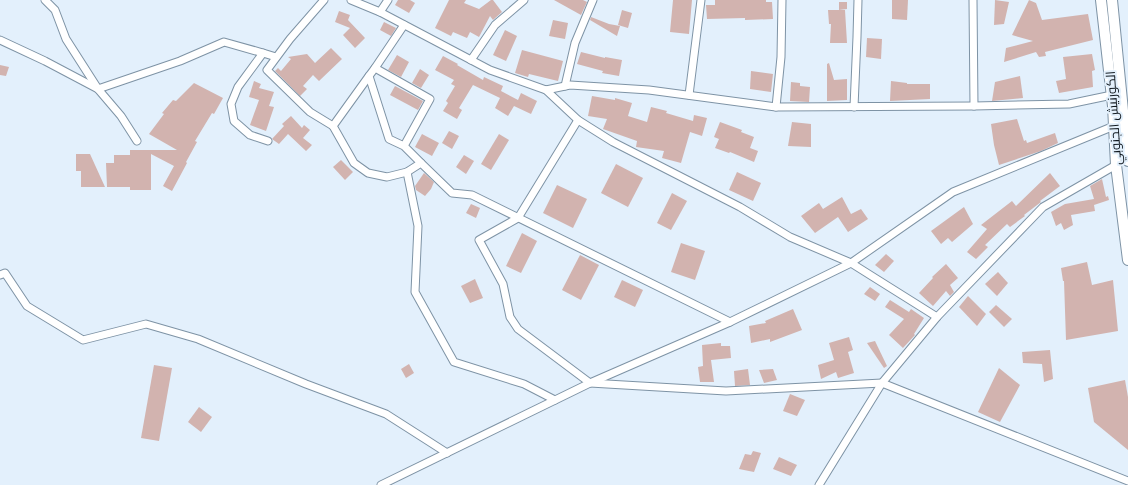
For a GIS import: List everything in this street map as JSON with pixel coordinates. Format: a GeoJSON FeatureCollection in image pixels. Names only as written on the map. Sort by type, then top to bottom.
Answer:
{"type":"FeatureCollection","features":[{"type":"Feature","properties":{"kind":"main road","name":"الكورنيش الجنوبي"},"geometry":{"type":"LineString","coordinates":[[1101,0],[1112,95],[1121,103]]}},
{"type":"Feature","properties":{"kind":"main road","name":"الكورنيش الجنوبي"},"geometry":{"type":"LineString","coordinates":[[1112,0],[1128,162]]}},
{"type":"Feature","properties":{"kind":"main road","name":"الكورنيش الجنوبي"},"geometry":{"type":"LineString","coordinates":[[1121,103],[1114,126],[1116,165],[1128,260]]}},
{"type":"Feature","properties":{"kind":"street"},"geometry":{"type":"LineString","coordinates":[[45,0],[55,10],[66,39],[98,89],[121,116],[137,141]]}},
{"type":"Feature","properties":{"kind":"street"},"geometry":{"type":"LineString","coordinates":[[324,0],[290,39],[267,70],[310,112],[332,126],[354,163],[368,173],[387,177],[407,172],[421,163]]}},
{"type":"Feature","properties":{"kind":"street"},"geometry":{"type":"LineString","coordinates":[[350,0],[380,12],[490,70],[546,90],[578,120],[613,142],[740,207],[790,237],[851,263],[938,316]]}},
{"type":"Feature","properties":{"kind":"street"},"geometry":{"type":"LineString","coordinates":[[380,12],[388,0]]}},
{"type":"Feature","properties":{"kind":"street"},"geometry":{"type":"LineString","coordinates":[[471,60],[495,25],[524,0]]}},
{"type":"Feature","properties":{"kind":"street"},"geometry":{"type":"LineString","coordinates":[[565,86],[575,43],[593,0]]}},
{"type":"Feature","properties":{"kind":"street"},"geometry":{"type":"LineString","coordinates":[[689,95],[701,0]]}},
{"type":"Feature","properties":{"kind":"street"},"geometry":{"type":"LineString","coordinates":[[776,108],[781,57],[782,0]]}},
{"type":"Feature","properties":{"kind":"street"},"geometry":{"type":"LineString","coordinates":[[854,107],[858,0]]}},
{"type":"Feature","properties":{"kind":"street"},"geometry":{"type":"LineString","coordinates":[[973,0],[974,106]]}},
{"type":"Feature","properties":{"kind":"street"},"geometry":{"type":"LineString","coordinates":[[332,126],[375,68],[404,25]]}},
{"type":"Feature","properties":{"kind":"street"},"geometry":{"type":"LineString","coordinates":[[0,40],[45,61],[98,89],[180,61],[224,42],[276,57]]}},
{"type":"Feature","properties":{"kind":"street"},"geometry":{"type":"LineString","coordinates":[[263,53],[238,87],[231,104],[234,121],[250,136],[268,141]]}},
{"type":"Feature","properties":{"kind":"street"},"geometry":{"type":"LineString","coordinates":[[375,68],[430,99],[404,146]]}},
{"type":"Feature","properties":{"kind":"street"},"geometry":{"type":"LineString","coordinates":[[369,76],[389,139],[404,146],[452,193],[472,195],[730,322]]}},
{"type":"Feature","properties":{"kind":"street"},"geometry":{"type":"LineString","coordinates":[[546,90],[570,85],[649,90],[776,108],[1069,104],[1112,95]]}},
{"type":"Feature","properties":{"kind":"street"},"geometry":{"type":"LineString","coordinates":[[578,120],[518,218],[479,240],[503,284],[510,316],[518,329],[590,383],[726,391],[882,383],[1128,482]]}},
{"type":"Feature","properties":{"kind":"street"},"geometry":{"type":"LineString","coordinates":[[381,485],[590,383],[730,322],[851,263],[953,192],[1114,126]]}},
{"type":"Feature","properties":{"kind":"street"},"geometry":{"type":"LineString","coordinates":[[819,485],[882,383],[938,316],[1042,207],[1116,165]]}},
{"type":"Feature","properties":{"kind":"street"},"geometry":{"type":"LineString","coordinates":[[407,172],[418,226],[415,292],[454,362],[524,384],[555,400]]}},
{"type":"Feature","properties":{"kind":"street"},"geometry":{"type":"LineString","coordinates":[[0,275],[5,273],[27,306],[83,340],[146,324],[198,339],[306,384],[386,414],[447,452]]}},
{"type":"Feature","properties":{"kind":"building"},"geometry":{"type":"Polygon","coordinates":[[[398,0],[410,0],[415,3],[409,13],[395,5],[398,0]]]}},
{"type":"Feature","properties":{"kind":"building"},"geometry":{"type":"Polygon","coordinates":[[[449,0],[466,0],[464,3],[479,9],[493,0],[502,12],[493,20],[490,16],[479,37],[470,32],[467,38],[453,32],[451,36],[435,28],[449,0]]]}},
{"type":"Feature","properties":{"kind":"building"},"geometry":{"type":"Polygon","coordinates":[[[554,0],[583,0],[587,2],[581,15],[554,0]]]}},
{"type":"Feature","properties":{"kind":"building"},"geometry":{"type":"Polygon","coordinates":[[[673,0],[692,0],[689,34],[670,32],[673,0]]]}},
{"type":"Feature","properties":{"kind":"building"},"geometry":{"type":"Polygon","coordinates":[[[715,0],[766,0],[766,2],[772,2],[773,19],[707,19],[706,5],[715,5],[715,0]]]}},
{"type":"Feature","properties":{"kind":"building"},"geometry":{"type":"Polygon","coordinates":[[[892,0],[908,0],[907,20],[892,19],[892,0]]]}},
{"type":"Feature","properties":{"kind":"building"},"geometry":{"type":"Polygon","coordinates":[[[995,0],[1009,2],[1004,24],[994,25],[995,0]]]}},
{"type":"Feature","properties":{"kind":"building"},"geometry":{"type":"Polygon","coordinates":[[[1029,0],[1036,3],[1042,20],[1088,14],[1093,40],[1045,52],[1046,56],[1039,57],[1036,52],[1004,62],[1006,48],[1033,41],[1012,35],[1029,0]]]}},
{"type":"Feature","properties":{"kind":"building"},"geometry":{"type":"Polygon","coordinates":[[[839,2],[847,2],[847,9],[839,10],[839,2]]]}},
{"type":"Feature","properties":{"kind":"building"},"geometry":{"type":"Polygon","coordinates":[[[622,10],[632,13],[628,28],[618,25],[622,10]]]}},
{"type":"Feature","properties":{"kind":"building"},"geometry":{"type":"Polygon","coordinates":[[[828,10],[845,10],[847,43],[830,43],[831,24],[829,24],[828,10]]]}},
{"type":"Feature","properties":{"kind":"building"},"geometry":{"type":"Polygon","coordinates":[[[339,11],[350,15],[348,20],[365,38],[355,48],[343,35],[350,28],[335,22],[339,11]]]}},
{"type":"Feature","properties":{"kind":"building"},"geometry":{"type":"Polygon","coordinates":[[[591,17],[609,24],[620,26],[617,36],[590,20],[591,17]]]}},
{"type":"Feature","properties":{"kind":"building"},"geometry":{"type":"Polygon","coordinates":[[[553,20],[568,23],[565,39],[549,36],[553,20]]]}},
{"type":"Feature","properties":{"kind":"building"},"geometry":{"type":"Polygon","coordinates":[[[384,22],[396,28],[391,36],[380,30],[384,22]]]}},
{"type":"Feature","properties":{"kind":"building"},"geometry":{"type":"Polygon","coordinates":[[[505,30],[517,36],[506,61],[493,55],[505,30]]]}},
{"type":"Feature","properties":{"kind":"building"},"geometry":{"type":"Polygon","coordinates":[[[867,38],[882,39],[881,59],[866,57],[867,38]]]}},
{"type":"Feature","properties":{"kind":"building"},"geometry":{"type":"Polygon","coordinates":[[[331,48],[342,59],[319,81],[313,75],[303,86],[307,89],[300,96],[275,71],[278,68],[281,71],[291,59],[288,57],[307,54],[315,63],[331,48]]]}},
{"type":"Feature","properties":{"kind":"building"},"geometry":{"type":"Polygon","coordinates":[[[522,50],[563,61],[558,81],[529,74],[528,77],[515,73],[522,50]]]}},
{"type":"Feature","properties":{"kind":"building"},"geometry":{"type":"Polygon","coordinates":[[[581,52],[605,58],[622,60],[619,76],[602,73],[603,71],[577,64],[581,52]]]}},
{"type":"Feature","properties":{"kind":"building"},"geometry":{"type":"Polygon","coordinates":[[[1092,54],[1095,70],[1092,71],[1093,87],[1059,93],[1056,81],[1066,79],[1063,57],[1092,54]]]}},
{"type":"Feature","properties":{"kind":"building"},"geometry":{"type":"Polygon","coordinates":[[[397,55],[409,62],[401,77],[388,70],[397,55]]]}},
{"type":"Feature","properties":{"kind":"building"},"geometry":{"type":"Polygon","coordinates":[[[443,56],[483,80],[484,77],[503,86],[501,91],[518,100],[521,93],[537,101],[531,114],[514,106],[508,116],[495,108],[500,98],[473,85],[459,108],[462,110],[457,119],[443,111],[448,103],[446,101],[455,86],[451,84],[454,80],[435,70],[443,56]]]}},
{"type":"Feature","properties":{"kind":"building"},"geometry":{"type":"Polygon","coordinates":[[[829,63],[834,80],[847,79],[847,100],[827,101],[827,64],[829,63]]]}},
{"type":"Feature","properties":{"kind":"building"},"geometry":{"type":"Polygon","coordinates":[[[0,65],[9,67],[6,76],[0,75],[0,65]]]}},
{"type":"Feature","properties":{"kind":"building"},"geometry":{"type":"Polygon","coordinates":[[[420,69],[429,75],[421,88],[412,83],[420,69]]]}},
{"type":"Feature","properties":{"kind":"building"},"geometry":{"type":"Polygon","coordinates":[[[751,71],[773,74],[771,92],[750,89],[751,71]]]}},
{"type":"Feature","properties":{"kind":"building"},"geometry":{"type":"Polygon","coordinates":[[[1020,76],[1023,98],[992,101],[995,82],[1020,76]]]}},
{"type":"Feature","properties":{"kind":"building"},"geometry":{"type":"Polygon","coordinates":[[[254,81],[261,84],[259,88],[274,92],[269,106],[274,107],[266,131],[250,125],[259,100],[249,97],[254,81]]]}},
{"type":"Feature","properties":{"kind":"building"},"geometry":{"type":"Polygon","coordinates":[[[891,81],[907,84],[930,84],[930,99],[890,101],[891,81]]]}},
{"type":"Feature","properties":{"kind":"building"},"geometry":{"type":"Polygon","coordinates":[[[791,82],[800,83],[800,86],[810,87],[809,102],[790,101],[791,82]]]}},
{"type":"Feature","properties":{"kind":"building"},"geometry":{"type":"Polygon","coordinates":[[[194,83],[223,98],[195,141],[197,142],[172,191],[163,186],[174,166],[151,154],[151,190],[130,190],[130,187],[107,187],[106,163],[114,163],[114,155],[130,155],[130,150],[177,150],[149,134],[164,114],[162,113],[173,100],[176,101],[194,83]]]}},
{"type":"Feature","properties":{"kind":"building"},"geometry":{"type":"Polygon","coordinates":[[[395,86],[423,101],[418,110],[390,95],[395,86]]]}},
{"type":"Feature","properties":{"kind":"building"},"geometry":{"type":"Polygon","coordinates":[[[592,96],[615,100],[615,98],[632,103],[628,116],[647,122],[651,107],[667,111],[666,113],[693,121],[694,115],[707,118],[702,136],[690,132],[681,163],[662,158],[664,151],[636,147],[637,141],[603,129],[607,119],[588,116],[592,96]]]}},
{"type":"Feature","properties":{"kind":"building"},"geometry":{"type":"Polygon","coordinates":[[[291,116],[302,128],[304,125],[310,130],[303,138],[312,145],[306,151],[288,134],[279,144],[272,139],[284,126],[282,124],[291,116]]]}},
{"type":"Feature","properties":{"kind":"building"},"geometry":{"type":"Polygon","coordinates":[[[1017,119],[1024,141],[1026,140],[1027,143],[1055,133],[1058,143],[1041,151],[999,165],[991,124],[1017,119]]]}},
{"type":"Feature","properties":{"kind":"building"},"geometry":{"type":"Polygon","coordinates":[[[720,122],[742,130],[741,132],[754,137],[750,148],[758,151],[754,162],[730,152],[729,153],[715,148],[719,139],[714,137],[720,122]]]}},
{"type":"Feature","properties":{"kind":"building"},"geometry":{"type":"Polygon","coordinates":[[[792,122],[811,124],[811,147],[788,146],[792,122]]]}},
{"type":"Feature","properties":{"kind":"building"},"geometry":{"type":"Polygon","coordinates":[[[449,131],[459,136],[452,149],[442,143],[449,131]]]}},
{"type":"Feature","properties":{"kind":"building"},"geometry":{"type":"Polygon","coordinates":[[[422,134],[439,143],[432,156],[415,147],[422,134]]]}},
{"type":"Feature","properties":{"kind":"building"},"geometry":{"type":"Polygon","coordinates":[[[499,134],[509,140],[491,170],[481,164],[499,134]]]}},
{"type":"Feature","properties":{"kind":"building"},"geometry":{"type":"Polygon","coordinates":[[[76,154],[90,154],[105,187],[81,187],[81,171],[76,171],[76,154]]]}},
{"type":"Feature","properties":{"kind":"building"},"geometry":{"type":"Polygon","coordinates":[[[464,155],[474,161],[466,174],[456,167],[464,155]]]}},
{"type":"Feature","properties":{"kind":"building"},"geometry":{"type":"Polygon","coordinates":[[[341,160],[353,172],[345,180],[333,167],[341,160]]]}},
{"type":"Feature","properties":{"kind":"building"},"geometry":{"type":"Polygon","coordinates":[[[616,164],[643,178],[628,207],[601,193],[616,164]]]}},
{"type":"Feature","properties":{"kind":"building"},"geometry":{"type":"Polygon","coordinates":[[[737,172],[761,183],[753,201],[729,190],[737,172]]]}},
{"type":"Feature","properties":{"kind":"building"},"geometry":{"type":"Polygon","coordinates":[[[424,173],[434,182],[431,189],[425,196],[416,190],[415,186],[424,173]]]}},
{"type":"Feature","properties":{"kind":"building"},"geometry":{"type":"Polygon","coordinates":[[[1050,173],[1060,186],[1010,227],[1007,224],[985,245],[988,247],[976,259],[967,252],[987,229],[981,225],[1012,201],[1016,206],[1050,173]]]}},
{"type":"Feature","properties":{"kind":"building"},"geometry":{"type":"Polygon","coordinates":[[[1102,179],[1106,197],[1108,196],[1109,200],[1094,205],[1095,211],[1071,215],[1073,225],[1064,230],[1061,223],[1056,226],[1051,212],[1065,204],[1094,199],[1090,186],[1102,179]]]}},
{"type":"Feature","properties":{"kind":"building"},"geometry":{"type":"Polygon","coordinates":[[[557,185],[587,199],[573,228],[543,213],[557,185]]]}},
{"type":"Feature","properties":{"kind":"building"},"geometry":{"type":"Polygon","coordinates":[[[672,193],[687,201],[671,230],[657,223],[672,193]]]}},
{"type":"Feature","properties":{"kind":"building"},"geometry":{"type":"Polygon","coordinates":[[[842,197],[851,214],[861,209],[868,219],[848,232],[838,217],[815,233],[801,216],[819,203],[823,209],[842,197]]]}},
{"type":"Feature","properties":{"kind":"building"},"geometry":{"type":"Polygon","coordinates":[[[471,204],[480,208],[476,218],[466,213],[471,204]]]}},
{"type":"Feature","properties":{"kind":"building"},"geometry":{"type":"Polygon","coordinates":[[[964,207],[973,224],[952,242],[948,238],[941,244],[931,231],[964,207]]]}},
{"type":"Feature","properties":{"kind":"building"},"geometry":{"type":"Polygon","coordinates":[[[522,233],[537,241],[521,273],[506,266],[522,233]]]}},
{"type":"Feature","properties":{"kind":"building"},"geometry":{"type":"Polygon","coordinates":[[[681,243],[705,251],[695,280],[671,272],[681,243]]]}},
{"type":"Feature","properties":{"kind":"building"},"geometry":{"type":"Polygon","coordinates":[[[886,254],[894,261],[884,272],[875,265],[886,254]]]}},
{"type":"Feature","properties":{"kind":"building"},"geometry":{"type":"Polygon","coordinates":[[[580,255],[599,265],[581,300],[562,290],[580,255]]]}},
{"type":"Feature","properties":{"kind":"building"},"geometry":{"type":"Polygon","coordinates":[[[1087,262],[1092,285],[1113,280],[1118,331],[1066,340],[1064,281],[1061,268],[1087,262]]]}},
{"type":"Feature","properties":{"kind":"building"},"geometry":{"type":"Polygon","coordinates":[[[946,264],[958,278],[950,285],[954,292],[950,296],[946,291],[933,306],[919,293],[933,278],[932,277],[946,264]]]}},
{"type":"Feature","properties":{"kind":"building"},"geometry":{"type":"Polygon","coordinates":[[[998,272],[1008,283],[997,296],[985,284],[998,272]]]}},
{"type":"Feature","properties":{"kind":"building"},"geometry":{"type":"Polygon","coordinates":[[[475,279],[483,298],[470,303],[461,286],[475,279]]]}},
{"type":"Feature","properties":{"kind":"building"},"geometry":{"type":"Polygon","coordinates":[[[622,280],[643,290],[635,307],[614,297],[622,280]]]}},
{"type":"Feature","properties":{"kind":"building"},"geometry":{"type":"Polygon","coordinates":[[[870,287],[880,294],[875,301],[864,294],[870,287]]]}},
{"type":"Feature","properties":{"kind":"building"},"geometry":{"type":"Polygon","coordinates":[[[968,296],[986,314],[977,326],[959,307],[968,296]]]}},
{"type":"Feature","properties":{"kind":"building"},"geometry":{"type":"Polygon","coordinates":[[[890,300],[909,312],[911,309],[924,318],[914,334],[915,335],[903,348],[889,335],[904,319],[885,307],[890,300]]]}},
{"type":"Feature","properties":{"kind":"building"},"geometry":{"type":"Polygon","coordinates":[[[996,305],[1012,319],[1004,327],[989,312],[996,305]]]}},
{"type":"Feature","properties":{"kind":"building"},"geometry":{"type":"Polygon","coordinates":[[[793,309],[802,330],[770,342],[770,339],[751,343],[749,326],[766,323],[765,321],[793,309]]]}},
{"type":"Feature","properties":{"kind":"building"},"geometry":{"type":"Polygon","coordinates":[[[849,337],[853,350],[848,352],[854,373],[838,378],[836,372],[821,379],[818,365],[834,360],[829,343],[849,337]]]}},
{"type":"Feature","properties":{"kind":"building"},"geometry":{"type":"Polygon","coordinates":[[[875,341],[887,366],[884,368],[867,343],[875,341]]]}},
{"type":"Feature","properties":{"kind":"building"},"geometry":{"type":"Polygon","coordinates":[[[721,343],[721,346],[730,346],[731,358],[711,360],[714,382],[700,382],[698,367],[703,366],[702,345],[721,343]]]}},
{"type":"Feature","properties":{"kind":"building"},"geometry":{"type":"Polygon","coordinates":[[[1050,350],[1053,379],[1044,382],[1042,364],[1023,363],[1022,352],[1050,350]]]}},
{"type":"Feature","properties":{"kind":"building"},"geometry":{"type":"Polygon","coordinates":[[[409,364],[414,373],[406,378],[401,369],[409,364]]]}},
{"type":"Feature","properties":{"kind":"building"},"geometry":{"type":"Polygon","coordinates":[[[154,365],[172,368],[159,441],[141,438],[154,365]]]}},
{"type":"Feature","properties":{"kind":"building"},"geometry":{"type":"Polygon","coordinates":[[[999,368],[1020,385],[1000,422],[978,412],[999,368]]]}},
{"type":"Feature","properties":{"kind":"building"},"geometry":{"type":"Polygon","coordinates":[[[748,369],[750,385],[735,386],[734,371],[748,369]]]}},
{"type":"Feature","properties":{"kind":"building"},"geometry":{"type":"Polygon","coordinates":[[[773,369],[777,380],[764,383],[759,370],[773,369]]]}},
{"type":"Feature","properties":{"kind":"building"},"geometry":{"type":"Polygon","coordinates":[[[1125,380],[1128,397],[1128,450],[1094,422],[1088,388],[1125,380]]]}},
{"type":"Feature","properties":{"kind":"building"},"geometry":{"type":"Polygon","coordinates":[[[790,394],[805,400],[797,416],[783,411],[790,394]]]}},
{"type":"Feature","properties":{"kind":"building"},"geometry":{"type":"Polygon","coordinates":[[[199,407],[212,417],[201,432],[188,422],[199,407]]]}},
{"type":"Feature","properties":{"kind":"building"},"geometry":{"type":"Polygon","coordinates":[[[753,451],[761,453],[754,472],[739,469],[745,454],[751,455],[753,451]]]}},
{"type":"Feature","properties":{"kind":"building"},"geometry":{"type":"Polygon","coordinates":[[[779,457],[797,465],[791,476],[773,469],[779,457]]]}}]}
